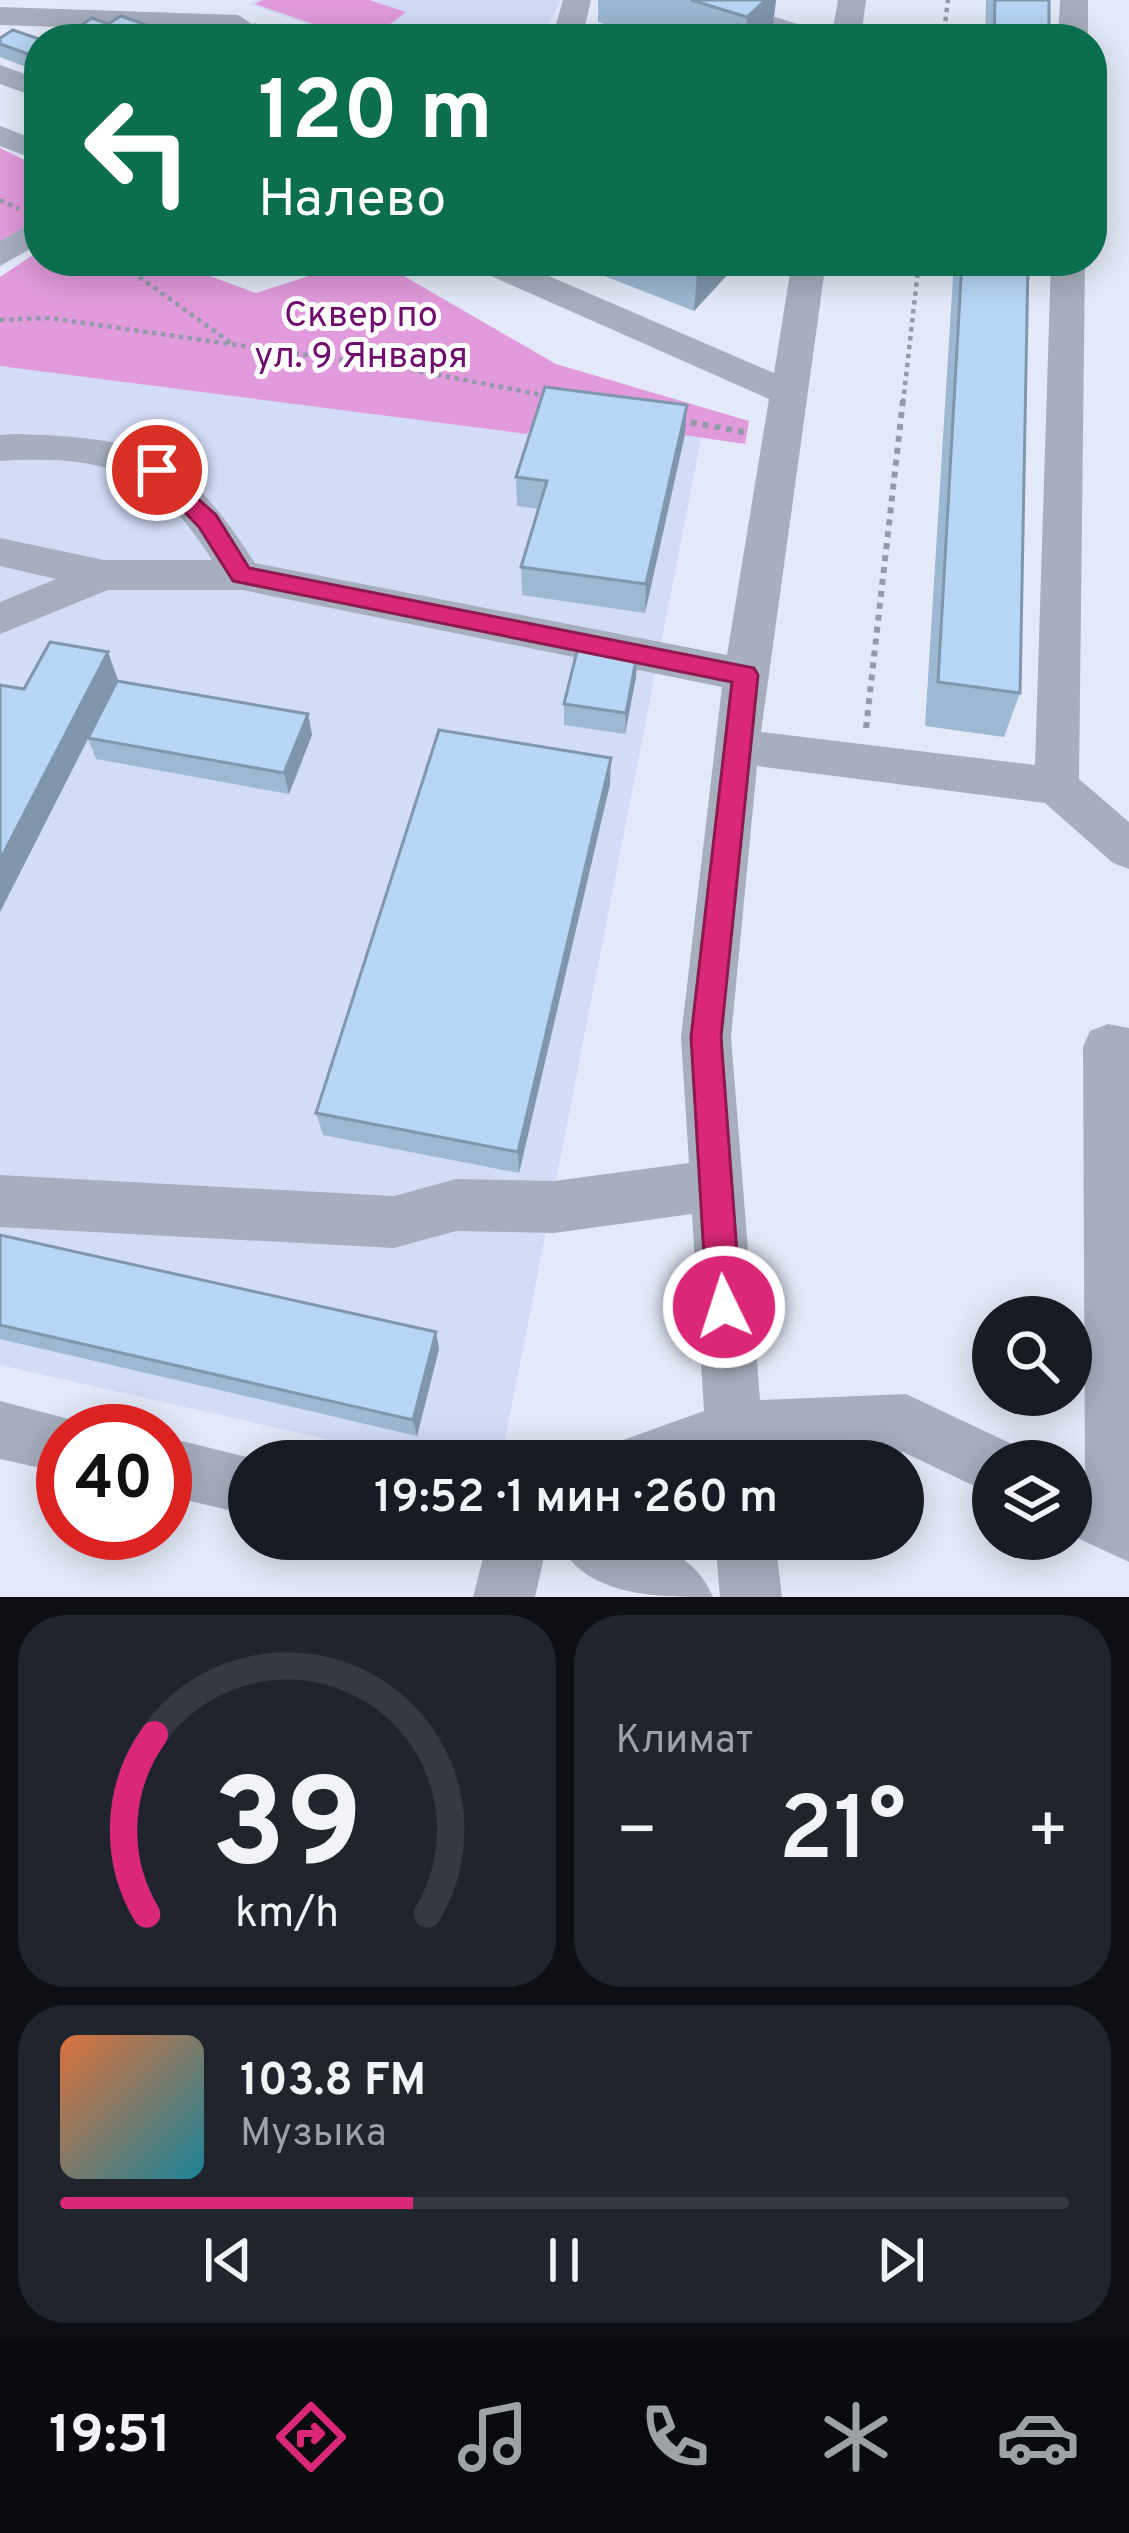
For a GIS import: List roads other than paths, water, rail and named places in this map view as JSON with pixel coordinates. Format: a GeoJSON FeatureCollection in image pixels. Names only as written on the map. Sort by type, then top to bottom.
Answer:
{"type":"FeatureCollection","features":[{"type":"Feature","properties":{"kind":"street"},"geometry":{"type":"LineString","coordinates":[[690,0],[769,24]]}},
{"type":"Feature","properties":{"kind":"street"},"geometry":{"type":"LineString","coordinates":[[184,10],[238,24]]}},
{"type":"Feature","properties":{"kind":"street"},"geometry":{"type":"LineString","coordinates":[[0,16],[93,24]]}},
{"type":"Feature","properties":{"kind":"street"},"geometry":{"type":"LineString","coordinates":[[514,276],[785,416]]}},
{"type":"Feature","properties":{"kind":"street"},"geometry":{"type":"LineString","coordinates":[[734,1440],[706,1037],[745,675],[807,276]]}},
{"type":"Feature","properties":{"kind":"street"},"geometry":{"type":"LineString","coordinates":[[1057,786],[1068,276]]}},
{"type":"Feature","properties":{"kind":"street"},"geometry":{"type":"LineString","coordinates":[[0,448],[29,444],[157,470],[207,521],[242,575]]}},
{"type":"Feature","properties":{"kind":"street"},"geometry":{"type":"LineString","coordinates":[[0,552],[104,575],[242,575],[745,675]]}},
{"type":"Feature","properties":{"kind":"street"},"geometry":{"type":"LineString","coordinates":[[0,619],[104,575]]}},
{"type":"Feature","properties":{"kind":"street"},"geometry":{"type":"LineString","coordinates":[[737,746],[1057,786],[1129,850]]}},
{"type":"Feature","properties":{"kind":"street"},"geometry":{"type":"LineString","coordinates":[[1105,1520],[1108,1047],[1129,1051]]}},
{"type":"Feature","properties":{"kind":"street"},"geometry":{"type":"LineString","coordinates":[[0,1202],[394,1222],[456,1205],[554,1207],[716,1185]]}},
{"type":"Feature","properties":{"kind":"street"},"geometry":{"type":"LineString","coordinates":[[781,1440],[907,1424],[972,1456]]}},
{"type":"Feature","properties":{"kind":"street"},"geometry":{"type":"LineString","coordinates":[[0,1430],[36,1438]]}},
{"type":"Feature","properties":{"kind":"street"},"geometry":{"type":"LineString","coordinates":[[192,1472],[228,1480]]}},
{"type":"Feature","properties":{"kind":"street"},"geometry":{"type":"LineString","coordinates":[[621,1560],[682,1597]]}},
{"type":"Feature","properties":{"kind":"street"},"geometry":{"type":"LineString","coordinates":[[748,1560],[752,1597]]}},
{"type":"Feature","properties":{"kind":"park label","name":"Сквер по ул. 9 Января"},"geometry":{"type":"Point","coordinates":[361,338]}}]}
